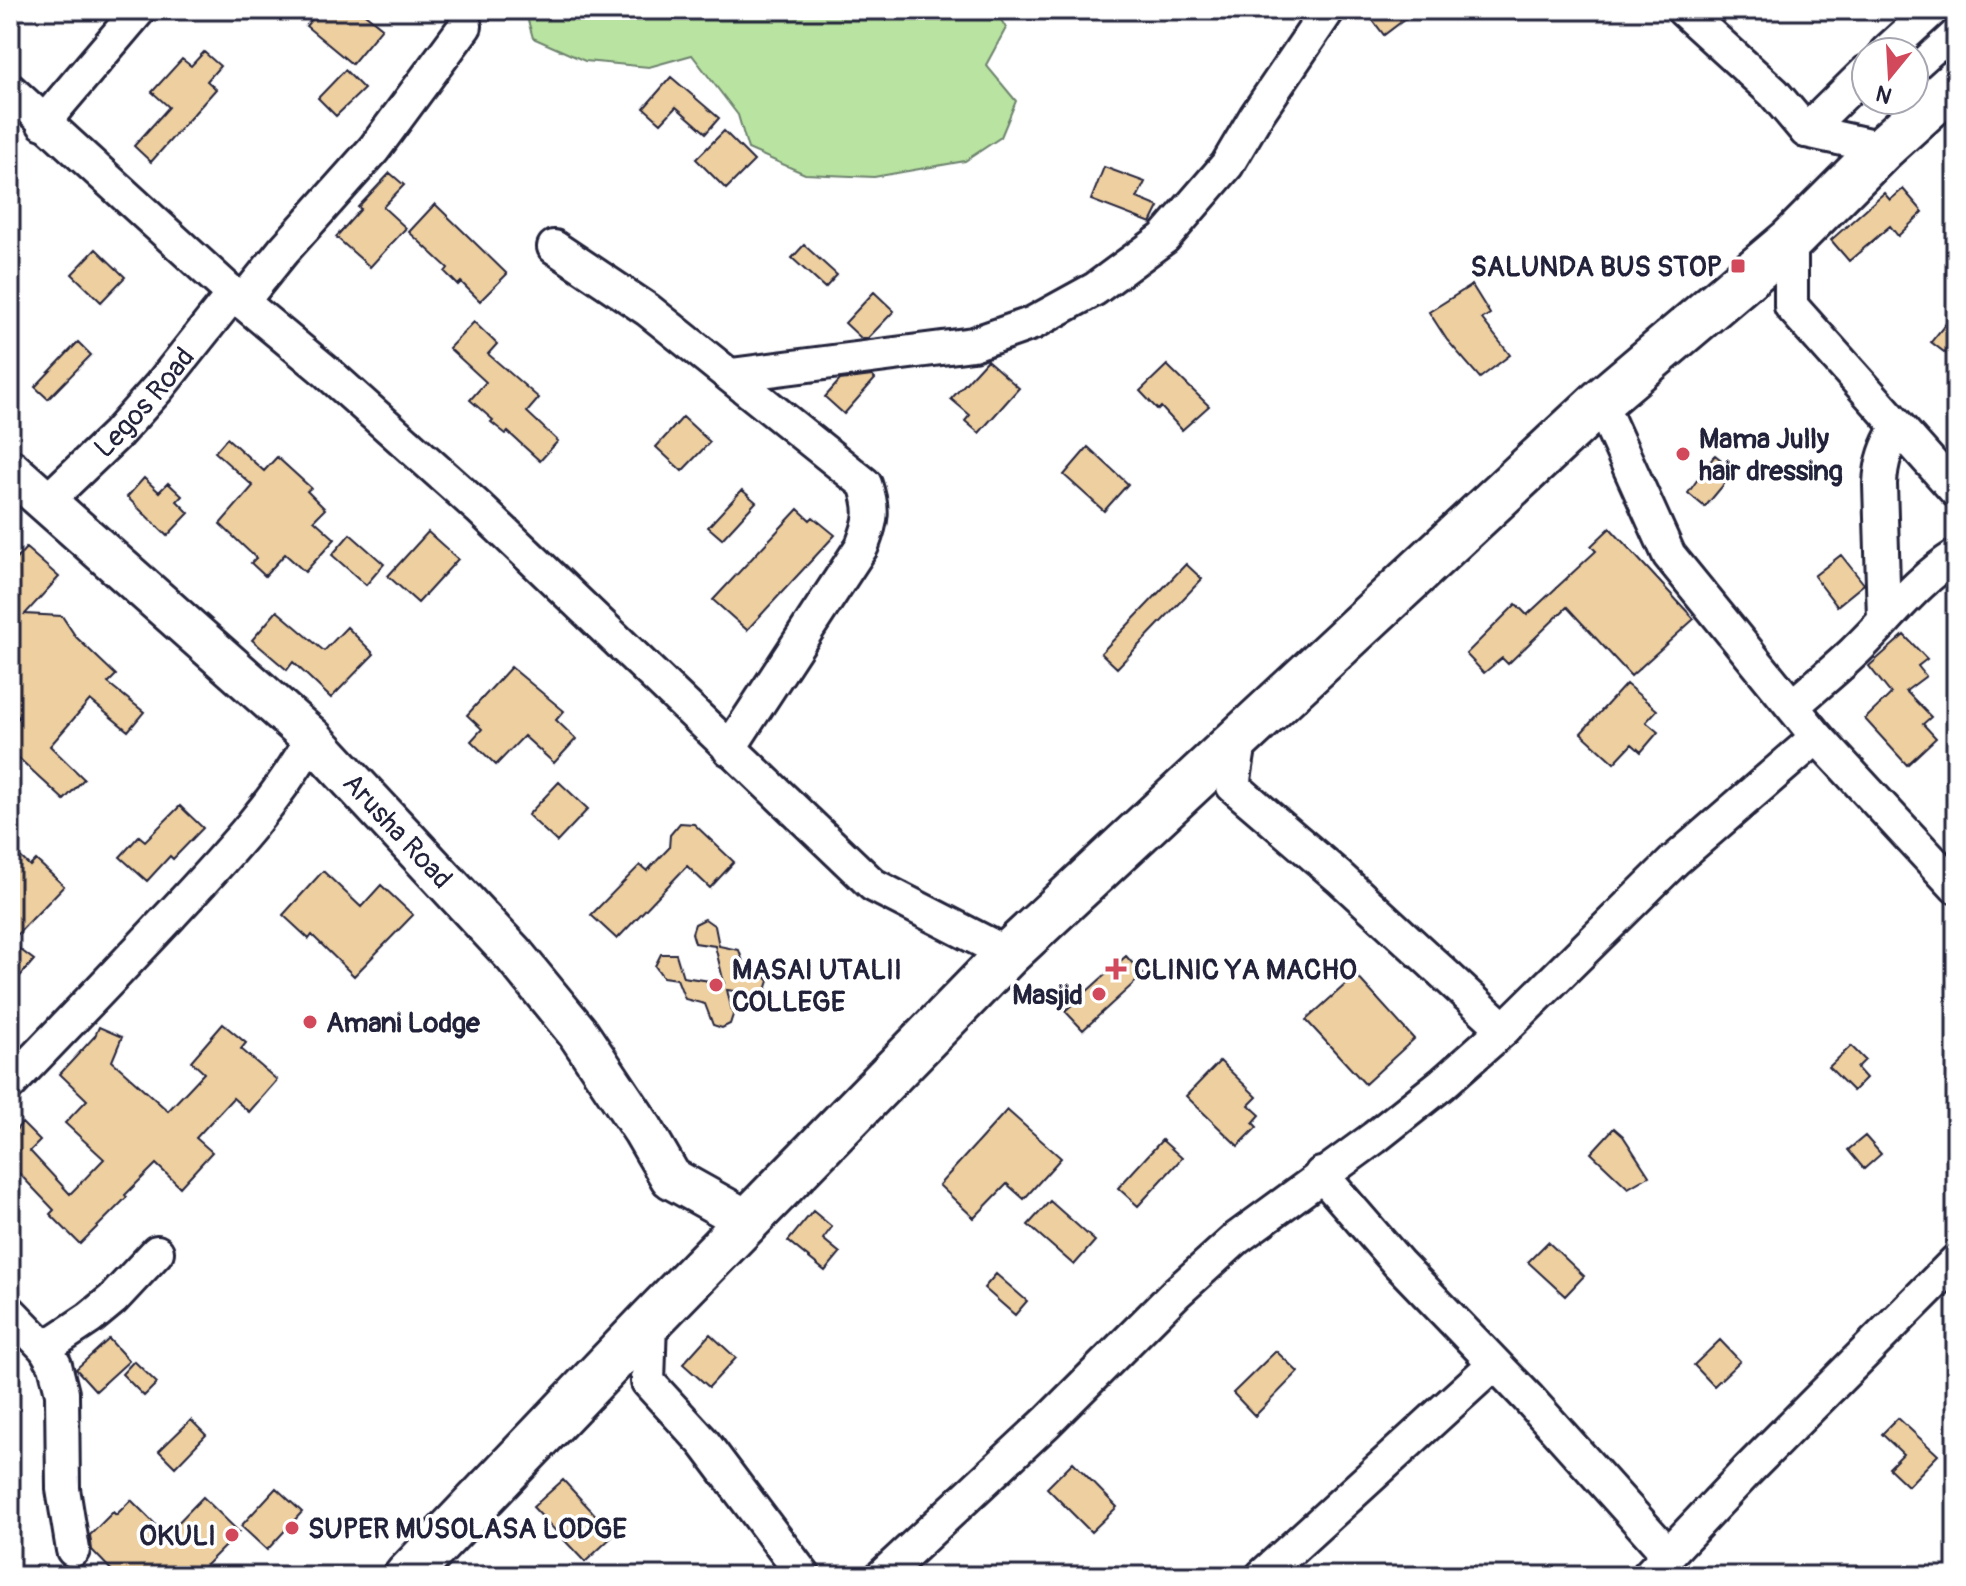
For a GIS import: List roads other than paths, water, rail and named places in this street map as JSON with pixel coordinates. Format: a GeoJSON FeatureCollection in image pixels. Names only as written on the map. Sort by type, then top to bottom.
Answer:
{"type":"FeatureCollection","features":[{"type":"Feature","properties":{"kind":"highway"},"geometry":{"type":"LineString","coordinates":[[407,1576],[650,1321],[1008,954],[1600,402],[1791,240],[1883,148],[1956,82]]}},
{"type":"Feature","properties":{"kind":"main road","name":"Arusha Road"},"geometry":{"type":"LineString","coordinates":[[10,470],[312,738],[523,966],[586,1045],[671,1178],[748,1221]]}},
{"type":"Feature","properties":{"kind":"street"},"geometry":{"type":"LineString","coordinates":[[43,123],[139,10]]}},
{"type":"Feature","properties":{"kind":"street"},"geometry":{"type":"LineString","coordinates":[[731,375],[973,344],[1033,323],[1095,289],[1164,238],[1227,165],[1256,116],[1328,10]]}},
{"type":"Feature","properties":{"kind":"street"},"geometry":{"type":"LineString","coordinates":[[1683,10],[1774,93],[1806,131],[1883,148]]}},
{"type":"Feature","properties":{"kind":"street"},"geometry":{"type":"LineString","coordinates":[[1904,36],[1932,10]]}},
{"type":"Feature","properties":{"kind":"street","name":"Legos Road"},"geometry":{"type":"LineString","coordinates":[[46,502],[117,434],[374,149],[465,26]]}},
{"type":"Feature","properties":{"kind":"street"},"geometry":{"type":"LineString","coordinates":[[1806,131],[1850,88]]}},
{"type":"Feature","properties":{"kind":"street"},"geometry":{"type":"LineString","coordinates":[[10,90],[238,298],[328,373],[479,508],[873,885],[1008,954]]}},
{"type":"Feature","properties":{"kind":"street"},"geometry":{"type":"LineString","coordinates":[[1791,240],[1791,306],[1956,491]]}},
{"type":"Feature","properties":{"kind":"street"},"geometry":{"type":"LineString","coordinates":[[554,247],[648,310],[731,375],[865,484],[873,506],[870,526],[862,546],[729,749]]}},
{"type":"Feature","properties":{"kind":"street"},"geometry":{"type":"LineString","coordinates":[[1600,402],[1669,555],[1817,737],[1956,887]]}},
{"type":"Feature","properties":{"kind":"street"},"geometry":{"type":"LineString","coordinates":[[1884,618],[1880,484],[1886,447],[1898,427]]}},
{"type":"Feature","properties":{"kind":"street"},"geometry":{"type":"LineString","coordinates":[[1793,706],[1855,652],[1884,618],[1940,566],[1956,556]]}},
{"type":"Feature","properties":{"kind":"street"},"geometry":{"type":"LineString","coordinates":[[1241,735],[1233,786],[1339,877],[1504,1029]]}},
{"type":"Feature","properties":{"kind":"street"},"geometry":{"type":"LineString","coordinates":[[882,1576],[1047,1422],[1226,1247],[1396,1120],[1504,1029],[1674,861],[1817,737]]}},
{"type":"Feature","properties":{"kind":"street"},"geometry":{"type":"LineString","coordinates":[[10,1084],[168,918],[270,803],[312,738]]}},
{"type":"Feature","properties":{"kind":"street"},"geometry":{"type":"LineString","coordinates":[[1321,1174],[1398,1263],[1494,1364],[1658,1565],[1956,1261]]}},
{"type":"Feature","properties":{"kind":"street"},"geometry":{"type":"LineString","coordinates":[[45,1348],[113,1299],[157,1252]]}},
{"type":"Feature","properties":{"kind":"street"},"geometry":{"type":"LineString","coordinates":[[10,1312],[45,1348],[55,1365],[62,1393],[63,1489],[73,1550]]}},
{"type":"Feature","properties":{"kind":"street"},"geometry":{"type":"LineString","coordinates":[[650,1321],[648,1382],[704,1443],[804,1576]]}},
{"type":"Feature","properties":{"kind":"street"},"geometry":{"type":"LineString","coordinates":[[1262,1576],[1494,1364]]}},
{"type":"Feature","properties":{"kind":"place","name":"SALUNDA BUS STOP"},"geometry":{"type":"Point","coordinates":[1738,266]}},
{"type":"Feature","properties":{"kind":"place","name":"Mama Jully hair dressing"},"geometry":{"type":"Point","coordinates":[1683,454]}},
{"type":"Feature","properties":{"kind":"place","name":"CLINIC YA MACHO"},"geometry":{"type":"Point","coordinates":[1116,969]}},
{"type":"Feature","properties":{"kind":"place","name":"MASAI UTALII COLLEGE"},"geometry":{"type":"Point","coordinates":[716,985]}},
{"type":"Feature","properties":{"kind":"place","name":"Masjid"},"geometry":{"type":"Point","coordinates":[1099,994]}},
{"type":"Feature","properties":{"kind":"place","name":"Amani Lodge"},"geometry":{"type":"Point","coordinates":[310,1022]}},
{"type":"Feature","properties":{"kind":"place","name":"SUPER MUSOLASA LODGE"},"geometry":{"type":"Point","coordinates":[292,1528]}},
{"type":"Feature","properties":{"kind":"place","name":"OKULI"},"geometry":{"type":"Point","coordinates":[232,1535]}}]}
